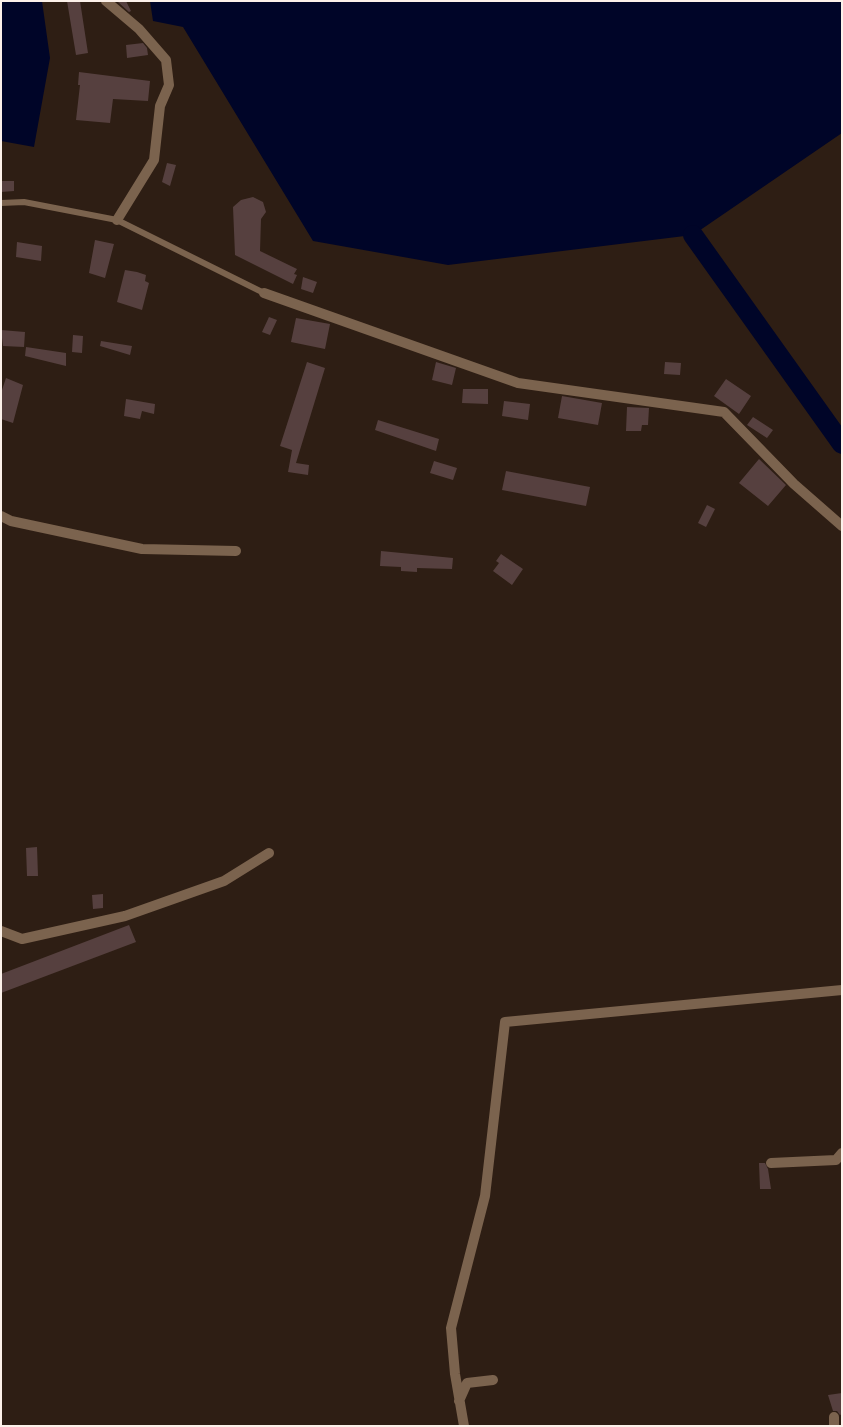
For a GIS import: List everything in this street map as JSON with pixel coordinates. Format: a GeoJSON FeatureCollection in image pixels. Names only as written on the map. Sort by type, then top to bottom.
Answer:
{"type":"FeatureCollection","features":[{"type":"Feature","properties":{"kind":"street"},"geometry":{"type":"LineString","coordinates":[[106,1],[120,15],[140,29],[166,60],[169,85],[160,106],[154,160],[117,220]]}},
{"type":"Feature","properties":{"kind":"street"},"geometry":{"type":"LineString","coordinates":[[264,293],[518,383],[724,412],[794,484],[842,526]]}},
{"type":"Feature","properties":{"kind":"street"},"geometry":{"type":"LineString","coordinates":[[1,516],[11,521],[142,549],[236,551]]}},
{"type":"Feature","properties":{"kind":"street"},"geometry":{"type":"LineString","coordinates":[[1,931],[22,939],[125,916],[224,881],[269,853]]}},
{"type":"Feature","properties":{"kind":"street"},"geometry":{"type":"LineString","coordinates":[[464,1426],[454,1374],[451,1328],[485,1196],[505,1022],[842,990]]}},
{"type":"Feature","properties":{"kind":"street"},"geometry":{"type":"LineString","coordinates":[[770,1163],[836,1160],[842,1153]]}},
{"type":"Feature","properties":{"kind":"street"},"geometry":{"type":"LineString","coordinates":[[459,1401],[467,1383],[493,1380]]}},
{"type":"Feature","properties":{"kind":"lane"},"geometry":{"type":"LineString","coordinates":[[1,203],[24,202],[117,220],[264,293]]}},
{"type":"Feature","properties":{"kind":"water"},"geometry":{"type":"Polygon","coordinates":[[[1,1],[42,1],[50,58],[34,147],[1,141],[1,1]]]}},
{"type":"Feature","properties":{"kind":"water"},"geometry":{"type":"Polygon","coordinates":[[[150,1],[842,1],[842,133],[693,235],[448,265],[313,241],[183,27],[153,21],[150,1]]]}},
{"type":"Feature","properties":{"kind":"building"},"geometry":{"type":"Polygon","coordinates":[[[67,1],[80,1],[88,53],[76,55],[67,1]]]}},
{"type":"Feature","properties":{"kind":"building"},"geometry":{"type":"Polygon","coordinates":[[[126,1],[131,11],[129,12],[118,2],[126,1]]]}},
{"type":"Feature","properties":{"kind":"building"},"geometry":{"type":"Polygon","coordinates":[[[143,43],[147,48],[148,55],[127,58],[126,45],[143,43]]]}},
{"type":"Feature","properties":{"kind":"building"},"geometry":{"type":"Polygon","coordinates":[[[79,72],[150,81],[148,101],[113,99],[110,123],[76,120],[80,85],[78,85],[79,72]]]}},
{"type":"Feature","properties":{"kind":"building"},"geometry":{"type":"Polygon","coordinates":[[[167,163],[176,165],[170,186],[162,182],[167,163]]]}},
{"type":"Feature","properties":{"kind":"building"},"geometry":{"type":"Polygon","coordinates":[[[1,181],[14,181],[14,191],[1,192],[1,181]]]}},
{"type":"Feature","properties":{"kind":"building"},"geometry":{"type":"Polygon","coordinates":[[[253,197],[263,202],[266,212],[261,219],[260,251],[297,269],[294,274],[297,275],[293,284],[235,255],[233,207],[241,200],[253,197]]]}},
{"type":"Feature","properties":{"kind":"building"},"geometry":{"type":"Polygon","coordinates":[[[95,240],[114,244],[105,278],[89,273],[95,240]]]}},
{"type":"Feature","properties":{"kind":"building"},"geometry":{"type":"Polygon","coordinates":[[[17,242],[42,246],[41,261],[16,257],[17,242]]]}},
{"type":"Feature","properties":{"kind":"building"},"geometry":{"type":"Polygon","coordinates":[[[125,270],[146,275],[145,281],[149,283],[142,310],[117,302],[125,270]]]}},
{"type":"Feature","properties":{"kind":"building"},"geometry":{"type":"Polygon","coordinates":[[[303,277],[317,282],[313,293],[301,289],[303,277]]]}},
{"type":"Feature","properties":{"kind":"building"},"geometry":{"type":"Polygon","coordinates":[[[269,317],[277,320],[270,335],[262,332],[269,317]]]}},
{"type":"Feature","properties":{"kind":"building"},"geometry":{"type":"Polygon","coordinates":[[[296,318],[330,324],[325,349],[291,342],[296,318]]]}},
{"type":"Feature","properties":{"kind":"building"},"geometry":{"type":"Polygon","coordinates":[[[1,330],[25,332],[24,347],[3,346],[1,330]]]}},
{"type":"Feature","properties":{"kind":"building"},"geometry":{"type":"Polygon","coordinates":[[[73,335],[83,336],[82,353],[72,352],[73,335]]]}},
{"type":"Feature","properties":{"kind":"building"},"geometry":{"type":"Polygon","coordinates":[[[101,341],[132,346],[130,355],[100,346],[101,341]]]}},
{"type":"Feature","properties":{"kind":"building"},"geometry":{"type":"Polygon","coordinates":[[[26,347],[66,353],[66,366],[25,356],[26,347]]]}},
{"type":"Feature","properties":{"kind":"building"},"geometry":{"type":"Polygon","coordinates":[[[307,362],[325,368],[296,463],[309,465],[308,475],[288,472],[292,450],[280,446],[307,362]]]}},
{"type":"Feature","properties":{"kind":"building"},"geometry":{"type":"Polygon","coordinates":[[[436,362],[456,368],[452,385],[432,380],[436,362]]]}},
{"type":"Feature","properties":{"kind":"building"},"geometry":{"type":"Polygon","coordinates":[[[665,362],[681,363],[680,375],[664,374],[665,362]]]}},
{"type":"Feature","properties":{"kind":"building"},"geometry":{"type":"Polygon","coordinates":[[[6,378],[23,385],[13,423],[1,419],[1,393],[6,378]]]}},
{"type":"Feature","properties":{"kind":"building"},"geometry":{"type":"Polygon","coordinates":[[[726,379],[751,396],[739,414],[714,396],[726,379]]]}},
{"type":"Feature","properties":{"kind":"building"},"geometry":{"type":"Polygon","coordinates":[[[463,389],[488,389],[488,404],[462,403],[463,389]]]}},
{"type":"Feature","properties":{"kind":"building"},"geometry":{"type":"Polygon","coordinates":[[[562,396],[602,403],[598,425],[558,418],[562,396]]]}},
{"type":"Feature","properties":{"kind":"building"},"geometry":{"type":"Polygon","coordinates":[[[126,399],[155,404],[154,414],[142,411],[140,419],[124,416],[126,399]]]}},
{"type":"Feature","properties":{"kind":"building"},"geometry":{"type":"Polygon","coordinates":[[[504,401],[530,404],[528,420],[502,416],[504,401]]]}},
{"type":"Feature","properties":{"kind":"building"},"geometry":{"type":"Polygon","coordinates":[[[627,407],[649,408],[648,425],[642,425],[641,431],[626,431],[627,407]]]}},
{"type":"Feature","properties":{"kind":"building"},"geometry":{"type":"Polygon","coordinates":[[[753,417],[773,430],[767,438],[747,425],[753,417]]]}},
{"type":"Feature","properties":{"kind":"building"},"geometry":{"type":"Polygon","coordinates":[[[378,420],[439,439],[436,451],[375,430],[378,420]]]}},
{"type":"Feature","properties":{"kind":"building"},"geometry":{"type":"Polygon","coordinates":[[[759,459],[786,485],[768,506],[739,483],[759,459]]]}},
{"type":"Feature","properties":{"kind":"building"},"geometry":{"type":"Polygon","coordinates":[[[434,461],[457,468],[453,480],[430,473],[434,461]]]}},
{"type":"Feature","properties":{"kind":"building"},"geometry":{"type":"Polygon","coordinates":[[[506,471],[590,487],[586,506],[502,490],[506,471]]]}},
{"type":"Feature","properties":{"kind":"building"},"geometry":{"type":"Polygon","coordinates":[[[707,505],[715,509],[706,527],[698,523],[707,505]]]}},
{"type":"Feature","properties":{"kind":"building"},"geometry":{"type":"Polygon","coordinates":[[[381,551],[453,558],[452,569],[417,568],[417,572],[401,571],[401,567],[380,566],[381,551]]]}},
{"type":"Feature","properties":{"kind":"building"},"geometry":{"type":"Polygon","coordinates":[[[501,554],[523,569],[512,585],[493,571],[499,563],[496,561],[501,554]]]}},
{"type":"Feature","properties":{"kind":"building"},"geometry":{"type":"Polygon","coordinates":[[[37,847],[38,876],[27,876],[26,848],[37,847]]]}},
{"type":"Feature","properties":{"kind":"building"},"geometry":{"type":"Polygon","coordinates":[[[103,894],[103,908],[93,909],[92,895],[103,894]]]}},
{"type":"Feature","properties":{"kind":"building"},"geometry":{"type":"Polygon","coordinates":[[[129,925],[136,942],[1,993],[1,974],[129,925]]]}},
{"type":"Feature","properties":{"kind":"building"},"geometry":{"type":"Polygon","coordinates":[[[759,1163],[765,1163],[768,1169],[771,1189],[760,1189],[759,1163]]]}},
{"type":"Feature","properties":{"kind":"building"},"geometry":{"type":"Polygon","coordinates":[[[842,1393],[842,1414],[840,1415],[837,1411],[833,1411],[828,1395],[842,1393]]]}},
{"type":"Feature","properties":{"kind":"waterway"},"geometry":{"type":"LineString","coordinates":[[693,235],[842,444]]}}]}
